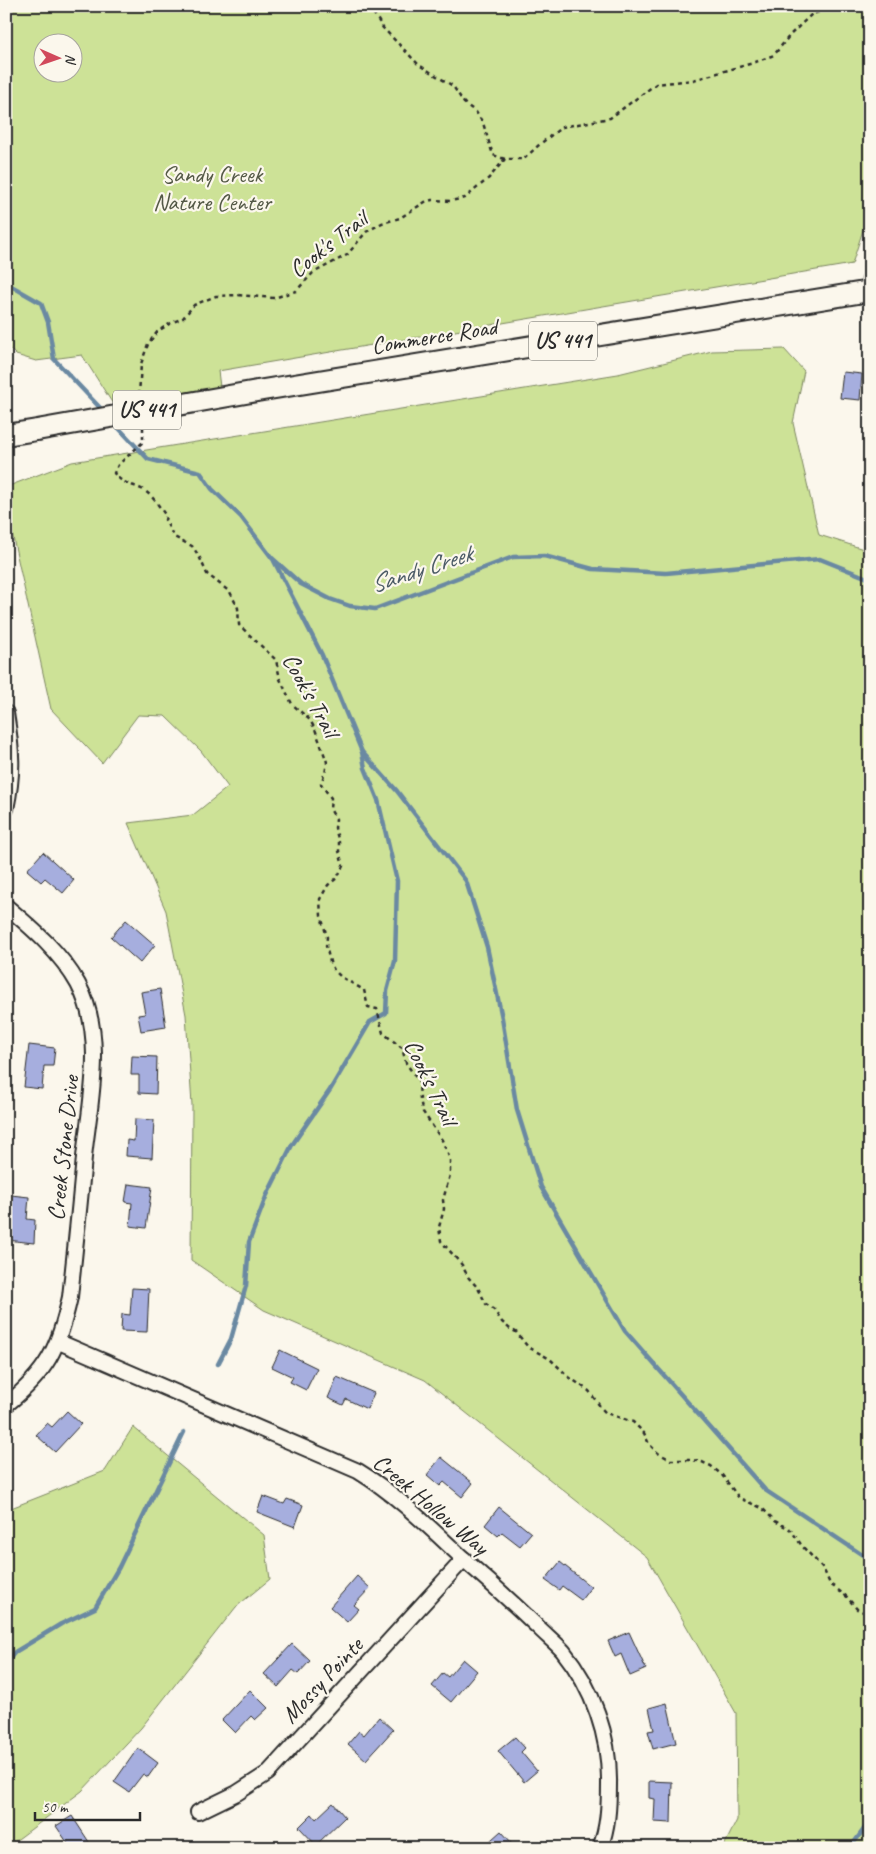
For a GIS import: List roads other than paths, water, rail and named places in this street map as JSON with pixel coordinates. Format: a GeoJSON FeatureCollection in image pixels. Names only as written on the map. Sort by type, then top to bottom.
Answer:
{"type":"FeatureCollection","features":[{"type":"Feature","properties":{"kind":"highway","name":"Commerce Road"},"geometry":{"type":"LineString","coordinates":[[6,435],[869,286]]}},
{"type":"Feature","properties":{"kind":"street"},"geometry":{"type":"LineString","coordinates":[[6,713],[13,761],[6,809]]}},
{"type":"Feature","properties":{"kind":"street","name":"Creek Stone Drive"},"geometry":{"type":"LineString","coordinates":[[6,906],[47,943],[65,964],[79,986],[91,1021],[94,1062],[70,1297],[59,1342],[33,1381],[6,1405]]}},
{"type":"Feature","properties":{"kind":"street","name":"Creek Hollow Way"},"geometry":{"type":"LineString","coordinates":[[59,1342],[358,1471],[378,1483],[464,1559],[562,1650],[577,1671],[590,1695],[608,1745],[610,1770],[608,1816],[600,1848]]}},
{"type":"Feature","properties":{"kind":"street","name":"Mossy Pointe"},"geometry":{"type":"LineString","coordinates":[[198,1812],[238,1793],[268,1773],[464,1559]]}},
{"type":"Feature","properties":{"kind":"waterway","name":"Sandy Creek"},"geometry":{"type":"LineString","coordinates":[[6,283],[41,303],[48,322],[54,359],[104,412]]}},
{"type":"Feature","properties":{"kind":"waterway","name":"Sandy Creek"},"geometry":{"type":"LineString","coordinates":[[114,423],[148,459],[200,472],[212,489],[241,517],[272,558],[301,584],[330,599],[350,606],[375,609],[513,557],[544,556],[593,569],[666,573],[820,559],[870,579]]}},
{"type":"Feature","properties":{"kind":"waterway"},"geometry":{"type":"LineString","coordinates":[[218,1364],[231,1339],[246,1286],[249,1242],[266,1197],[292,1145],[330,1090],[370,1022],[386,1013],[387,991],[395,961],[397,881],[378,800],[365,768],[362,752],[322,655],[274,561]]}},
{"type":"Feature","properties":{"kind":"waterway"},"geometry":{"type":"LineString","coordinates":[[362,752],[397,791],[466,881],[487,947],[502,1018],[517,1110],[541,1187],[625,1331],[765,1490],[870,1560]]}},
{"type":"Feature","properties":{"kind":"waterway"},"geometry":{"type":"LineString","coordinates":[[6,1663],[15,1652],[61,1624],[95,1608],[119,1567],[184,1432]]}},
{"type":"Feature","properties":{"kind":"waterway"},"geometry":{"type":"LineString","coordinates":[[850,1848],[870,1821]]}},
{"type":"Feature","properties":{"kind":"park label","name":"Sandy Creek Nature Center"},"geometry":{"type":"Point","coordinates":[212,188]}}]}
